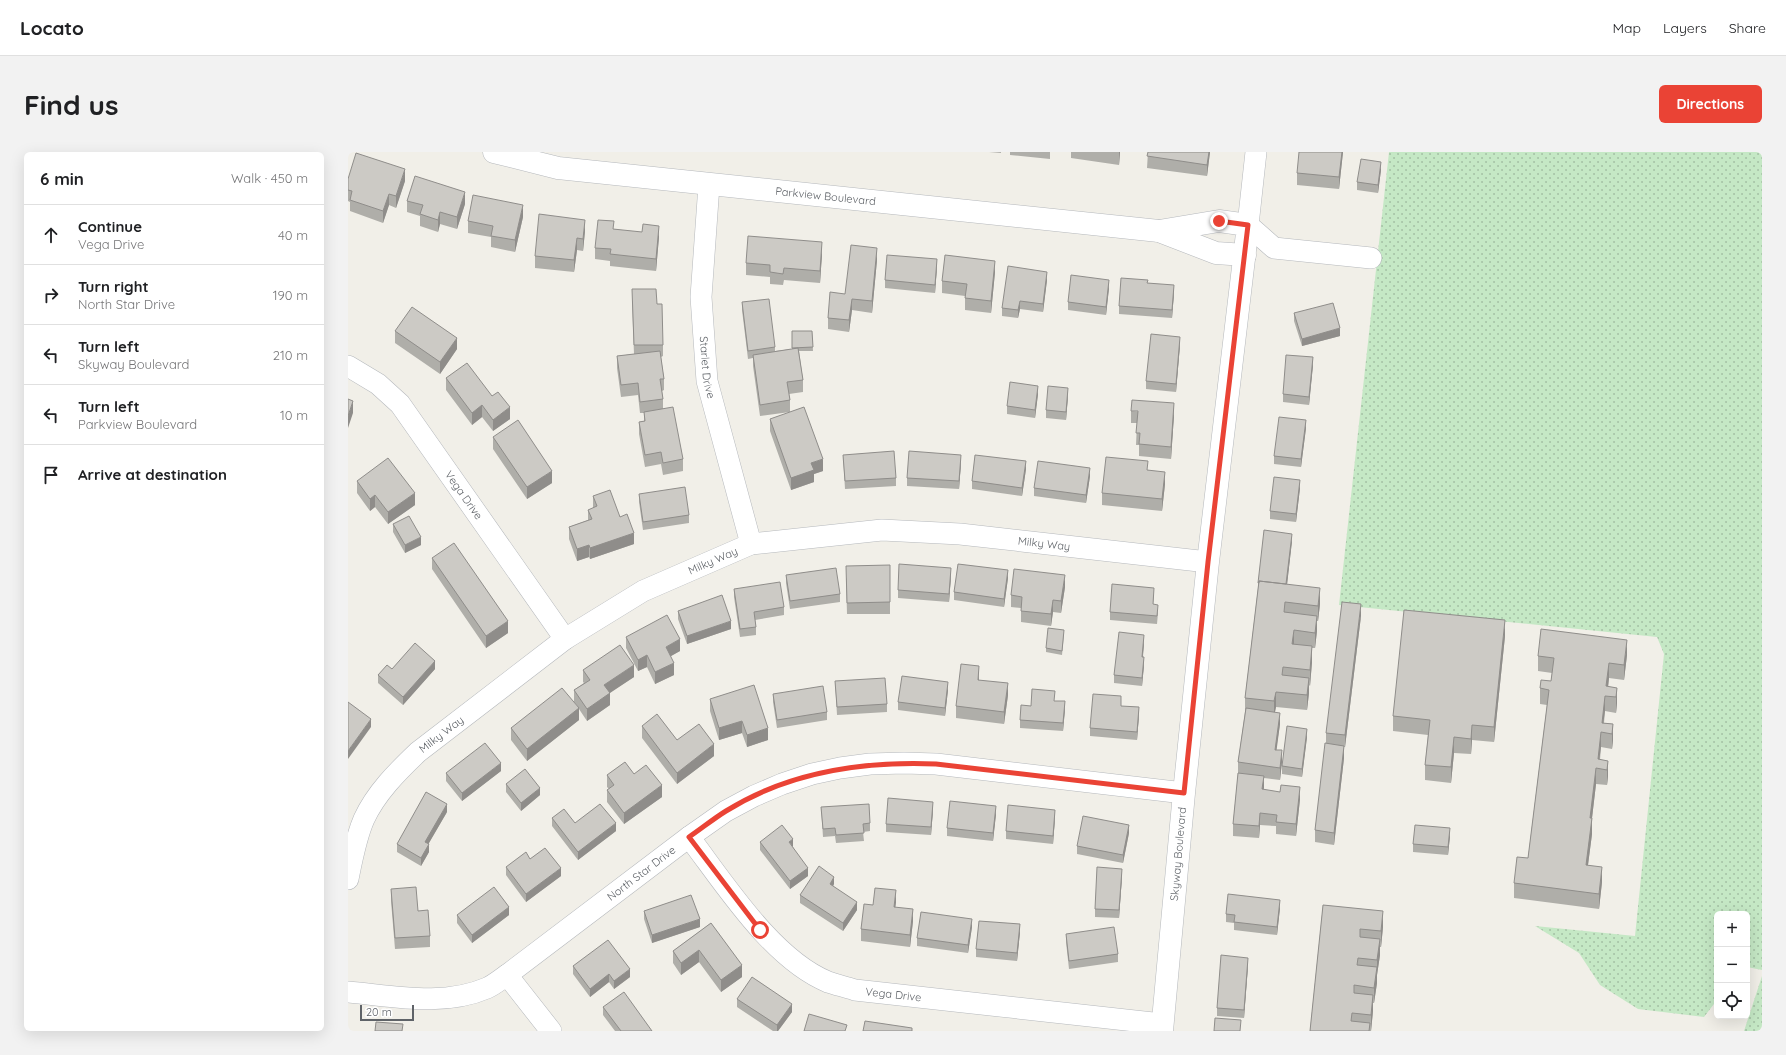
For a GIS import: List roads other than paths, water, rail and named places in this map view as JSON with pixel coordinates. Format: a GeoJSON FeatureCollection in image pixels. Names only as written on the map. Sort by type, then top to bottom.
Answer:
{"type":"FeatureCollection","features":[{"type":"Feature","properties":{"kind":"street","name":"Parkview Boulevard"},"geometry":{"type":"LineString","coordinates":[[494,152],[558,168],[1159,231],[1216,253],[1245,255]]}},
{"type":"Feature","properties":{"kind":"street","name":"Skyway Boulevard"},"geometry":{"type":"LineString","coordinates":[[1162,1027],[1208,562],[1256,152]]}},
{"type":"Feature","properties":{"kind":"street","name":"Starlet Drive"},"geometry":{"type":"LineString","coordinates":[[709,184],[701,297],[707,381],[751,544]]}},
{"type":"Feature","properties":{"kind":"street","name":"Parkview Boulevard"},"geometry":{"type":"LineString","coordinates":[[1159,231],[1219,221],[1248,225]]}},
{"type":"Feature","properties":{"kind":"street"},"geometry":{"type":"LineString","coordinates":[[1248,225],[1274,248],[1371,258]]}},
{"type":"Feature","properties":{"kind":"street","name":"Vega Drive"},"geometry":{"type":"LineString","coordinates":[[348,366],[378,384],[400,404],[565,639]]}},
{"type":"Feature","properties":{"kind":"street","name":"Milky Way"},"geometry":{"type":"LineString","coordinates":[[348,879],[355,847],[364,819],[380,794],[397,772],[418,752],[565,639],[643,591],[751,544],[882,530],[960,534],[1208,562]]}},
{"type":"Feature","properties":{"kind":"street","name":"North Star Drive"},"geometry":{"type":"LineString","coordinates":[[348,992],[447,999],[465,996],[488,988],[689,837],[726,811],[782,784],[812,774],[870,764],[936,764],[1184,793]]}},
{"type":"Feature","properties":{"kind":"street","name":"Vega Drive"},"geometry":{"type":"LineString","coordinates":[[689,837],[760,930],[780,950],[804,968],[828,982],[855,990],[1162,1027]]}},
{"type":"Feature","properties":{"kind":"street"},"geometry":{"type":"LineString","coordinates":[[507,975],[551,1031]]}}]}
